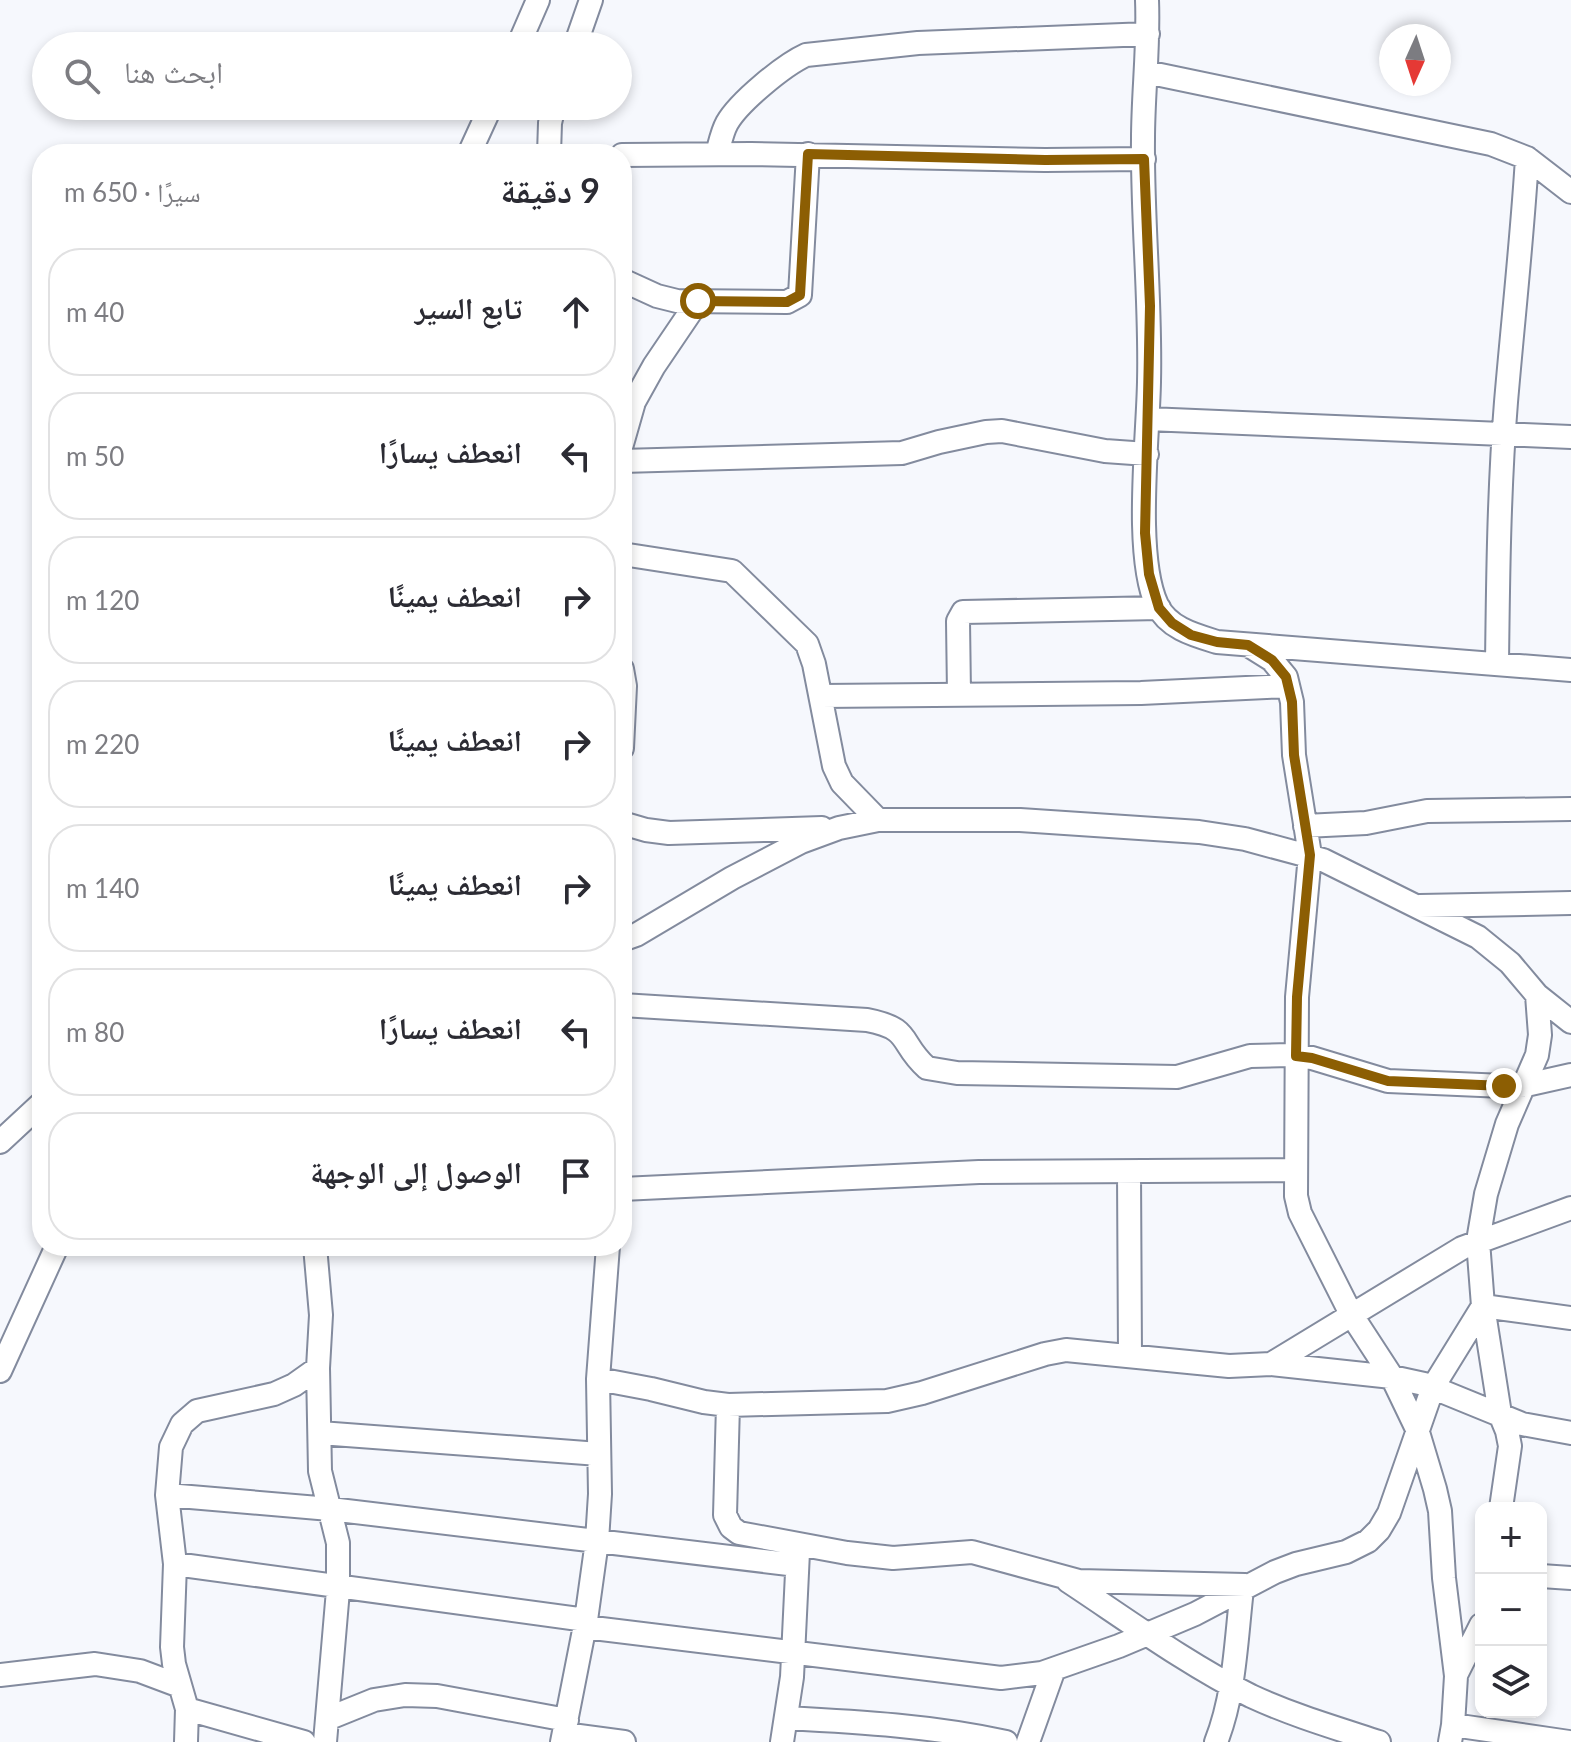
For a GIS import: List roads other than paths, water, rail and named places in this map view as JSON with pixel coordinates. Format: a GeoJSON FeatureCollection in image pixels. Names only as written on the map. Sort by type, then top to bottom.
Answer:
{"type":"FeatureCollection","features":[{"type":"Feature","properties":{"kind":"street"},"geometry":{"type":"LineString","coordinates":[[524,32],[538,0]]}},
{"type":"Feature","properties":{"kind":"street"},"geometry":{"type":"LineString","coordinates":[[580,32],[591,0]]}},
{"type":"Feature","properties":{"kind":"street"},"geometry":{"type":"LineString","coordinates":[[1147,0],[1144,159],[1150,306],[1145,533],[1149,574],[1159,608],[1172,623],[1191,635],[1217,642],[1571,670]]}},
{"type":"Feature","properties":{"kind":"street"},"geometry":{"type":"LineString","coordinates":[[717,154],[728,121],[738,109],[789,63],[806,55],[918,43],[1148,34]]}},
{"type":"Feature","properties":{"kind":"street"},"geometry":{"type":"LineString","coordinates":[[1146,72],[1491,144],[1527,158],[1571,192]]}},
{"type":"Feature","properties":{"kind":"street"},"geometry":{"type":"LineString","coordinates":[[474,144],[485,120]]}},
{"type":"Feature","properties":{"kind":"street"},"geometry":{"type":"LineString","coordinates":[[549,144],[551,120]]}},
{"type":"Feature","properties":{"kind":"street"},"geometry":{"type":"LineString","coordinates":[[632,285],[677,301],[787,302],[800,295],[808,154]]}},
{"type":"Feature","properties":{"kind":"street"},"geometry":{"type":"LineString","coordinates":[[632,155],[1144,159]]}},
{"type":"Feature","properties":{"kind":"street"},"geometry":{"type":"LineString","coordinates":[[1497,664],[1498,537],[1504,435],[1527,158]]}},
{"type":"Feature","properties":{"kind":"street"},"geometry":{"type":"LineString","coordinates":[[632,409],[654,366],[698,301]]}},
{"type":"Feature","properties":{"kind":"street"},"geometry":{"type":"LineString","coordinates":[[1148,419],[1571,437]]}},
{"type":"Feature","properties":{"kind":"street"},"geometry":{"type":"LineString","coordinates":[[632,461],[902,453],[939,442],[1002,431],[1105,451],[1147,454]]}},
{"type":"Feature","properties":{"kind":"street"},"geometry":{"type":"LineString","coordinates":[[632,551],[732,571],[807,644],[814,664],[834,766],[855,800],[878,820]]}},
{"type":"Feature","properties":{"kind":"street"},"geometry":{"type":"LineString","coordinates":[[959,694],[958,621],[963,612],[1159,608]]}},
{"type":"Feature","properties":{"kind":"street"},"geometry":{"type":"LineString","coordinates":[[1248,645],[1272,660],[1286,677],[1292,702],[1294,755],[1310,855],[1297,997],[1294,1170],[1300,1213],[1351,1314],[1392,1377],[1417,1429],[1440,1511],[1444,1578],[1456,1676],[1452,1734],[1569,1742]]}},
{"type":"Feature","properties":{"kind":"street"},"geometry":{"type":"LineString","coordinates":[[821,696],[1141,693],[1288,686]]}},
{"type":"Feature","properties":{"kind":"street"},"geometry":{"type":"LineString","coordinates":[[1305,826],[1366,823],[1427,811],[1571,809]]}},
{"type":"Feature","properties":{"kind":"street"},"geometry":{"type":"LineString","coordinates":[[632,936],[801,842],[839,828],[878,820],[1020,820],[1199,832],[1245,839],[1310,855],[1478,937],[1494,948],[1537,995],[1571,1022]]}},
{"type":"Feature","properties":{"kind":"street"},"geometry":{"type":"LineString","coordinates":[[632,826],[669,833],[839,828]]}},
{"type":"Feature","properties":{"kind":"street"},"geometry":{"type":"LineString","coordinates":[[1417,906],[1571,903]]}},
{"type":"Feature","properties":{"kind":"street"},"geometry":{"type":"LineString","coordinates":[[1502,1502],[1510,1446],[1500,1414],[1483,1306],[1478,1241],[1497,1155],[1539,1045],[1537,995]]}},
{"type":"Feature","properties":{"kind":"street"},"geometry":{"type":"LineString","coordinates":[[632,1006],[884,1023],[901,1032],[927,1068],[957,1073],[1177,1077],[1250,1056],[1296,1056],[1388,1081],[1526,1085],[1571,1075]]}},
{"type":"Feature","properties":{"kind":"street"},"geometry":{"type":"LineString","coordinates":[[0,1142],[32,1112]]}},
{"type":"Feature","properties":{"kind":"street"},"geometry":{"type":"LineString","coordinates":[[632,1188],[979,1172],[1294,1170]]}},
{"type":"Feature","properties":{"kind":"street"},"geometry":{"type":"LineString","coordinates":[[1129,1172],[1130,1356]]}},
{"type":"Feature","properties":{"kind":"street"},"geometry":{"type":"LineString","coordinates":[[1271,1364],[1478,1241],[1571,1208]]}},
{"type":"Feature","properties":{"kind":"street"},"geometry":{"type":"LineString","coordinates":[[0,1371],[52,1256]]}},
{"type":"Feature","properties":{"kind":"street"},"geometry":{"type":"LineString","coordinates":[[316,1256],[321,1315],[317,1420],[320,1471],[338,1543],[338,1585],[325,1742]]}},
{"type":"Feature","properties":{"kind":"street"},"geometry":{"type":"LineString","coordinates":[[564,1732],[597,1541],[598,1379],[607,1256]]}},
{"type":"Feature","properties":{"kind":"street"},"geometry":{"type":"LineString","coordinates":[[1483,1306],[1571,1318]]}},
{"type":"Feature","properties":{"kind":"street"},"geometry":{"type":"LineString","coordinates":[[175,1564],[338,1585],[793,1654],[1018,1678],[1054,1669],[1149,1634],[1296,1564],[1346,1552],[1368,1541],[1389,1513],[1433,1387],[1483,1306]]}},
{"type":"Feature","properties":{"kind":"street"},"geometry":{"type":"LineString","coordinates":[[598,1379],[728,1405],[887,1401],[1066,1350],[1229,1366],[1271,1364],[1392,1377],[1433,1387],[1541,1429],[1571,1433]]}},
{"type":"Feature","properties":{"kind":"street"},"geometry":{"type":"LineString","coordinates":[[186,1742],[187,1709],[172,1647],[175,1564],[167,1495],[171,1447],[182,1424],[197,1411],[274,1394],[294,1385],[318,1368]]}},
{"type":"Feature","properties":{"kind":"street"},"geometry":{"type":"LineString","coordinates":[[728,1405],[725,1515],[731,1527],[739,1533],[798,1555]]}},
{"type":"Feature","properties":{"kind":"street"},"geometry":{"type":"LineString","coordinates":[[320,1433],[599,1454]]}},
{"type":"Feature","properties":{"kind":"street"},"geometry":{"type":"LineString","coordinates":[[167,1495],[330,1509],[597,1541],[798,1555],[893,1558],[972,1552],[1079,1581],[1246,1587]]}},
{"type":"Feature","properties":{"kind":"street"},"geometry":{"type":"LineString","coordinates":[[782,1742],[793,1654],[798,1555]]}},
{"type":"Feature","properties":{"kind":"street"},"geometry":{"type":"LineString","coordinates":[[1547,1576],[1571,1578]]}},
{"type":"Feature","properties":{"kind":"street"},"geometry":{"type":"LineString","coordinates":[[1063,1578],[1231,1684],[1303,1718],[1379,1742]]}},
{"type":"Feature","properties":{"kind":"street"},"geometry":{"type":"LineString","coordinates":[[1216,1742],[1231,1684],[1246,1587]]}},
{"type":"Feature","properties":{"kind":"street"},"geometry":{"type":"LineString","coordinates":[[1456,1676],[1475,1637]]}},
{"type":"Feature","properties":{"kind":"street"},"geometry":{"type":"LineString","coordinates":[[0,1675],[95,1664],[140,1671],[180,1686]]}},
{"type":"Feature","properties":{"kind":"street"},"geometry":{"type":"LineString","coordinates":[[1028,1742],[1054,1669]]}},
{"type":"Feature","properties":{"kind":"street"},"geometry":{"type":"LineString","coordinates":[[327,1719],[374,1700],[405,1695],[437,1696],[564,1732],[624,1742]]}},
{"type":"Feature","properties":{"kind":"street"},"geometry":{"type":"LineString","coordinates":[[187,1709],[304,1742]]}},
{"type":"Feature","properties":{"kind":"street"},"geometry":{"type":"LineString","coordinates":[[786,1718],[913,1725],[1006,1742]]}}]}
